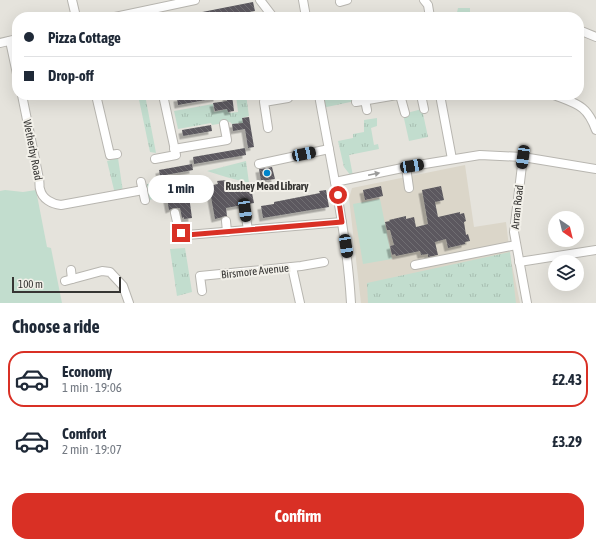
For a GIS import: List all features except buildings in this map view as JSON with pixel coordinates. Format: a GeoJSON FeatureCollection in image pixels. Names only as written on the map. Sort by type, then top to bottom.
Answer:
{"type":"FeatureCollection","features":[{"type":"Feature","properties":{"kind":"street"},"geometry":{"type":"LineString","coordinates":[[72,0],[75,12]]}},
{"type":"Feature","properties":{"kind":"street"},"geometry":{"type":"LineString","coordinates":[[151,12],[195,0]]}},
{"type":"Feature","properties":{"kind":"street"},"geometry":{"type":"LineString","coordinates":[[260,0],[269,12]]}},
{"type":"Feature","properties":{"kind":"street"},"geometry":{"type":"LineString","coordinates":[[303,0],[305,12]]}},
{"type":"Feature","properties":{"kind":"street"},"geometry":{"type":"LineString","coordinates":[[424,0],[428,5],[429,12]]}},
{"type":"Feature","properties":{"kind":"street"},"geometry":{"type":"LineString","coordinates":[[584,32],[596,37]]}},
{"type":"Feature","properties":{"kind":"street"},"geometry":{"type":"LineString","coordinates":[[0,43],[12,40]]}},
{"type":"Feature","properties":{"kind":"street","name":"Wetherby Road"},"geometry":{"type":"LineString","coordinates":[[23,100],[40,179],[40,190],[53,204],[61,205],[142,186],[145,200]]}},
{"type":"Feature","properties":{"kind":"street"},"geometry":{"type":"LineString","coordinates":[[97,100],[111,155]]}},
{"type":"Feature","properties":{"kind":"street"},"geometry":{"type":"LineString","coordinates":[[155,159],[176,155],[164,100]]}},
{"type":"Feature","properties":{"kind":"street"},"geometry":{"type":"LineString","coordinates":[[268,128],[264,102],[272,100]]}},
{"type":"Feature","properties":{"kind":"street"},"geometry":{"type":"LineString","coordinates":[[321,100],[342,222],[349,270],[351,303]]}},
{"type":"Feature","properties":{"kind":"street"},"geometry":{"type":"LineString","coordinates":[[356,102],[365,100],[367,110]]}},
{"type":"Feature","properties":{"kind":"street"},"geometry":{"type":"LineString","coordinates":[[401,100],[405,113]]}},
{"type":"Feature","properties":{"kind":"street"},"geometry":{"type":"LineString","coordinates":[[422,100],[424,109]]}},
{"type":"Feature","properties":{"kind":"street"},"geometry":{"type":"LineString","coordinates":[[441,100],[452,159]]}},
{"type":"Feature","properties":{"kind":"street"},"geometry":{"type":"LineString","coordinates":[[566,100],[576,104],[586,111],[596,130]]}},
{"type":"Feature","properties":{"kind":"street"},"geometry":{"type":"LineString","coordinates":[[174,149],[227,140],[224,124]]}},
{"type":"Feature","properties":{"kind":"street"},"geometry":{"type":"LineString","coordinates":[[259,164],[329,149]]}},
{"type":"Feature","properties":{"kind":"street"},"geometry":{"type":"LineString","coordinates":[[336,182],[406,167],[480,155],[523,157],[596,170]]}},
{"type":"Feature","properties":{"kind":"street","name":"Arran Road"},"geometry":{"type":"LineString","coordinates":[[523,157],[514,232],[526,303]]}},
{"type":"Feature","properties":{"kind":"street"},"geometry":{"type":"LineString","coordinates":[[406,167],[409,188]]}},
{"type":"Feature","properties":{"kind":"street"},"geometry":{"type":"LineString","coordinates":[[245,210],[248,230]]}},
{"type":"Feature","properties":{"kind":"street"},"geometry":{"type":"LineString","coordinates":[[176,213],[178,226],[181,233],[187,235],[342,222]]}},
{"type":"Feature","properties":{"kind":"street"},"geometry":{"type":"LineString","coordinates":[[226,221],[227,232]]}},
{"type":"Feature","properties":{"kind":"street"},"geometry":{"type":"LineString","coordinates":[[415,266],[516,245]]}},
{"type":"Feature","properties":{"kind":"street"},"geometry":{"type":"LineString","coordinates":[[519,262],[596,250]]}},
{"type":"Feature","properties":{"kind":"street","name":"Birsmore Avenue"},"geometry":{"type":"LineString","coordinates":[[202,291],[200,276],[292,267],[324,262]]}},
{"type":"Feature","properties":{"kind":"street"},"geometry":{"type":"LineString","coordinates":[[292,267],[300,303]]}},
{"type":"Feature","properties":{"kind":"street"},"geometry":{"type":"LineString","coordinates":[[71,270],[69,280],[102,271],[110,272],[123,286],[129,303]]}},
{"type":"Feature","properties":{"kind":"shaded area"},"geometry":{"type":"Polygon","coordinates":[[[465,165],[474,227],[506,222],[510,255],[520,303],[361,303],[349,198],[352,188],[465,165]]]}},
{"type":"Feature","properties":{"kind":"green space"},"geometry":{"type":"Polygon","coordinates":[[[458,8],[470,8],[470,12],[457,12],[458,8]]]}},
{"type":"Feature","properties":{"kind":"green space"},"geometry":{"type":"Polygon","coordinates":[[[139,100],[146,100],[156,153],[150,152],[139,100]]]}},
{"type":"Feature","properties":{"kind":"green space"},"geometry":{"type":"Polygon","coordinates":[[[237,100],[247,100],[249,116],[242,118],[243,123],[232,124],[230,122],[212,125],[211,123],[178,129],[174,111],[213,104],[214,112],[228,109],[229,113],[238,112],[237,100]]]}},
{"type":"Feature","properties":{"kind":"green space"},"geometry":{"type":"Polygon","coordinates":[[[321,100],[355,100],[355,101],[322,108],[321,100]]]}},
{"type":"Feature","properties":{"kind":"green space"},"geometry":{"type":"Polygon","coordinates":[[[422,109],[428,137],[409,141],[403,114],[422,109]]]}},
{"type":"Feature","properties":{"kind":"green space"},"geometry":{"type":"Polygon","coordinates":[[[377,118],[377,126],[371,128],[374,145],[378,144],[379,149],[349,155],[353,176],[351,176],[344,167],[338,141],[353,138],[353,134],[364,132],[364,120],[377,118]]]}},
{"type":"Feature","properties":{"kind":"green space"},"geometry":{"type":"Polygon","coordinates":[[[118,158],[123,192],[115,194],[107,161],[118,158]]]}},
{"type":"Feature","properties":{"kind":"green space"},"geometry":{"type":"Polygon","coordinates":[[[246,161],[249,183],[207,171],[246,161]]]}},
{"type":"Feature","properties":{"kind":"green space"},"geometry":{"type":"Polygon","coordinates":[[[154,183],[158,198],[149,200],[147,184],[154,183]]]}},
{"type":"Feature","properties":{"kind":"green space"},"geometry":{"type":"Polygon","coordinates":[[[5,190],[23,192],[36,190],[47,247],[51,248],[62,303],[0,303],[0,191],[5,190]]]}},
{"type":"Feature","properties":{"kind":"green space"},"geometry":{"type":"Polygon","coordinates":[[[380,199],[392,259],[363,264],[353,204],[380,199]]]}},
{"type":"Feature","properties":{"kind":"green space"},"geometry":{"type":"Polygon","coordinates":[[[185,248],[192,292],[177,296],[170,249],[185,248]]]}},
{"type":"Feature","properties":{"kind":"green space"},"geometry":{"type":"Polygon","coordinates":[[[510,252],[516,303],[368,303],[367,283],[510,252]]]}},
{"type":"Feature","properties":{"kind":"place","name":"Rushey Mead Library"},"geometry":{"type":"Point","coordinates":[267,173]}},
{"type":"Feature","properties":{"kind":"route"},"geometry":{"type":"LineString","coordinates":[[181,233],[187,235],[342,222],[338,195]]}}]}
